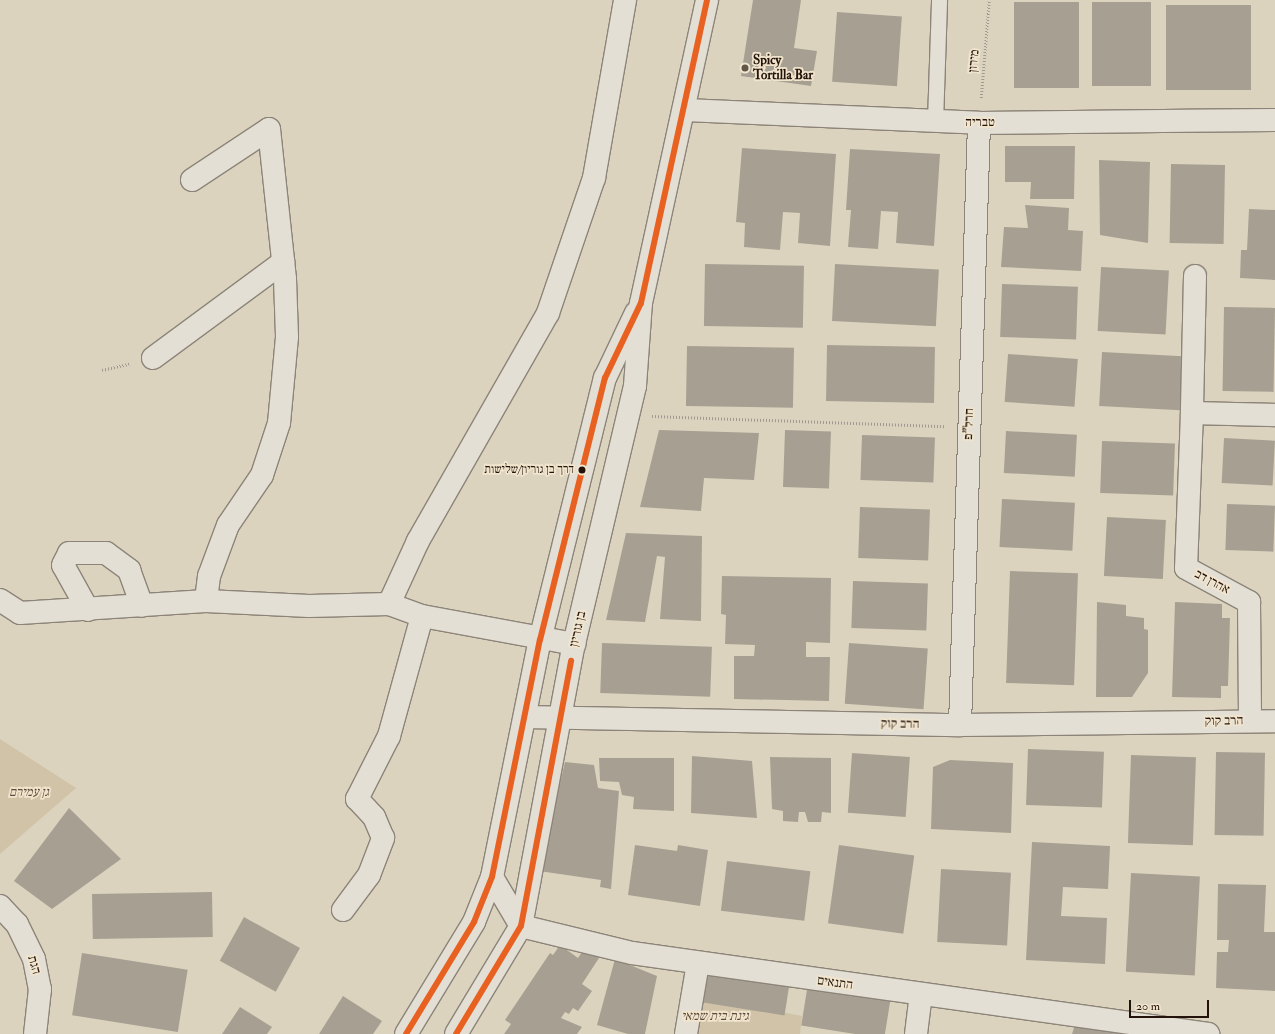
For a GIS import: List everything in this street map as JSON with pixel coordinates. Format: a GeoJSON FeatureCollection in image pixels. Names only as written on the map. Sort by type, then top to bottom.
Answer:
{"type":"FeatureCollection","features":[{"type":"Feature","properties":{"kind":"street"},"geometry":{"type":"LineString","coordinates":[[389,604],[418,541],[548,313],[594,178],[625,0]]}},
{"type":"Feature","properties":{"kind":"street","name":"בן גוריון"},"geometry":{"type":"LineString","coordinates":[[456,1034],[520,926],[562,716],[574,644],[635,386],[641,303],[707,0]]}},
{"type":"Feature","properties":{"kind":"street","name":"טבריה"},"geometry":{"type":"LineString","coordinates":[[684,110],[979,123],[1275,120]]}},
{"type":"Feature","properties":{"kind":"street","name":"חרל\"פ"},"geometry":{"type":"LineString","coordinates":[[960,725],[979,123]]}},
{"type":"Feature","properties":{"kind":"street"},"geometry":{"type":"LineString","coordinates":[[192,180],[269,129],[283,262],[287,337],[279,423],[262,475],[228,525],[209,576],[206,601]]}},
{"type":"Feature","properties":{"kind":"street"},"geometry":{"type":"LineString","coordinates":[[153,358],[283,262]]}},
{"type":"Feature","properties":{"kind":"street","name":"אהרן דב"},"geometry":{"type":"LineString","coordinates":[[1195,276],[1192,413],[1186,568],[1249,602],[1250,721]]}},
{"type":"Feature","properties":{"kind":"street","name":"בן גוריון"},"geometry":{"type":"LineString","coordinates":[[406,1034],[474,922],[492,877],[540,640],[605,378],[641,303]]}},
{"type":"Feature","properties":{"kind":"street"},"geometry":{"type":"LineString","coordinates":[[1192,413],[1275,415]]}},
{"type":"Feature","properties":{"kind":"street"},"geometry":{"type":"LineString","coordinates":[[88,610],[63,565],[69,553],[106,553],[128,570],[142,606]]}},
{"type":"Feature","properties":{"kind":"street"},"geometry":{"type":"LineString","coordinates":[[0,600],[20,613],[88,610],[206,601],[309,606],[389,604],[422,616],[540,640],[574,644]]}},
{"type":"Feature","properties":{"kind":"street"},"geometry":{"type":"LineString","coordinates":[[343,910],[369,876],[383,838],[374,817],[357,798],[389,736],[422,616]]}},
{"type":"Feature","properties":{"kind":"street","name":"הרב קוק"},"geometry":{"type":"LineString","coordinates":[[525,717],[562,716],[960,725],[1275,721]]}},
{"type":"Feature","properties":{"kind":"street"},"geometry":{"type":"LineString","coordinates":[[492,877],[520,926]]}},
{"type":"Feature","properties":{"kind":"street","name":"הגת"},"geometry":{"type":"LineString","coordinates":[[0,906],[17,924],[34,959],[40,989],[35,1034]]}},
{"type":"Feature","properties":{"kind":"street","name":"התנאים"},"geometry":{"type":"LineString","coordinates":[[520,926],[632,953],[921,995],[1199,1033]]}},
{"type":"Feature","properties":{"kind":"street"},"geometry":{"type":"LineString","coordinates":[[686,1034],[698,963]]}},
{"type":"Feature","properties":{"kind":"street"},"geometry":{"type":"LineString","coordinates":[[916,1034],[921,995]]}},
{"type":"Feature","properties":{"kind":"lane"},"geometry":{"type":"LineString","coordinates":[[935,122],[939,0]]}},
{"type":"Feature","properties":{"kind":"path","name":"מירון"},"geometry":{"type":"LineString","coordinates":[[979,123],[989,0]]}},
{"type":"Feature","properties":{"kind":"path"},"geometry":{"type":"LineString","coordinates":[[629,414],[672,418],[970,427]]}},
{"type":"Feature","properties":{"kind":"green space","name":"גן עמירם"},"geometry":{"type":"Polygon","coordinates":[[[0,739],[76,788],[0,854],[0,739]]]}},
{"type":"Feature","properties":{"kind":"green space","name":"גינת בית שמאי"},"geometry":{"type":"Polygon","coordinates":[[[697,995],[802,1016],[800,1034],[693,1034],[697,995]]]}},
{"type":"Feature","properties":{"kind":"building"},"geometry":{"type":"Polygon","coordinates":[[[753,0],[801,0],[794,48],[817,51],[811,86],[741,76],[753,0]]]}},
{"type":"Feature","properties":{"kind":"building"},"geometry":{"type":"Polygon","coordinates":[[[1014,2],[1079,2],[1079,88],[1014,88],[1014,2]]]}},
{"type":"Feature","properties":{"kind":"building"},"geometry":{"type":"Polygon","coordinates":[[[1092,2],[1151,2],[1151,86],[1092,86],[1092,2]]]}},
{"type":"Feature","properties":{"kind":"building"},"geometry":{"type":"Polygon","coordinates":[[[1166,5],[1251,5],[1251,90],[1166,90],[1166,5]]]}},
{"type":"Feature","properties":{"kind":"building"},"geometry":{"type":"Polygon","coordinates":[[[837,12],[902,17],[897,86],[832,82],[837,12]]]}},
{"type":"Feature","properties":{"kind":"building"},"geometry":{"type":"Polygon","coordinates":[[[1005,146],[1075,146],[1074,199],[1030,199],[1031,182],[1005,182],[1005,146]]]}},
{"type":"Feature","properties":{"kind":"building"},"geometry":{"type":"Polygon","coordinates":[[[742,148],[836,154],[830,246],[798,243],[800,213],[783,212],[780,250],[744,247],[745,223],[736,222],[742,148]]]}},
{"type":"Feature","properties":{"kind":"building"},"geometry":{"type":"Polygon","coordinates":[[[850,149],[940,154],[934,246],[896,243],[898,212],[881,211],[878,249],[848,247],[851,210],[846,210],[850,149]]]}},
{"type":"Feature","properties":{"kind":"building"},"geometry":{"type":"Polygon","coordinates":[[[1099,160],[1150,162],[1148,243],[1100,235],[1099,160]]]}},
{"type":"Feature","properties":{"kind":"building"},"geometry":{"type":"Polygon","coordinates":[[[1171,164],[1225,165],[1224,244],[1170,243],[1171,164]]]}},
{"type":"Feature","properties":{"kind":"building"},"geometry":{"type":"Polygon","coordinates":[[[1025,205],[1069,208],[1068,230],[1083,231],[1081,271],[1001,267],[1004,227],[1028,228],[1025,205]]]}},
{"type":"Feature","properties":{"kind":"building"},"geometry":{"type":"Polygon","coordinates":[[[1249,209],[1275,210],[1275,280],[1240,278],[1241,250],[1247,250],[1249,209]]]}},
{"type":"Feature","properties":{"kind":"building"},"geometry":{"type":"Polygon","coordinates":[[[705,264],[804,266],[803,328],[704,326],[705,264]]]}},
{"type":"Feature","properties":{"kind":"building"},"geometry":{"type":"Polygon","coordinates":[[[835,264],[939,269],[936,326],[832,321],[835,264]]]}},
{"type":"Feature","properties":{"kind":"building"},"geometry":{"type":"Polygon","coordinates":[[[1101,267],[1169,271],[1166,334],[1098,331],[1101,267]]]}},
{"type":"Feature","properties":{"kind":"building"},"geometry":{"type":"Polygon","coordinates":[[[1002,284],[1078,287],[1076,340],[1000,337],[1002,284]]]}},
{"type":"Feature","properties":{"kind":"building"},"geometry":{"type":"Polygon","coordinates":[[[1224,307],[1275,308],[1274,392],[1223,391],[1224,307]]]}},
{"type":"Feature","properties":{"kind":"building"},"geometry":{"type":"Polygon","coordinates":[[[827,345],[935,347],[934,403],[826,401],[827,345]]]}},
{"type":"Feature","properties":{"kind":"building"},"geometry":{"type":"Polygon","coordinates":[[[687,346],[794,348],[793,408],[686,406],[687,346]]]}},
{"type":"Feature","properties":{"kind":"building"},"geometry":{"type":"Polygon","coordinates":[[[1102,352],[1188,357],[1185,410],[1099,406],[1102,352]]]}},
{"type":"Feature","properties":{"kind":"building"},"geometry":{"type":"Polygon","coordinates":[[[1008,354],[1078,359],[1074,407],[1005,402],[1008,354]]]}},
{"type":"Feature","properties":{"kind":"building"},"geometry":{"type":"Polygon","coordinates":[[[659,430],[759,433],[754,480],[704,478],[701,511],[640,507],[659,430]]]}},
{"type":"Feature","properties":{"kind":"building"},"geometry":{"type":"Polygon","coordinates":[[[785,430],[831,432],[829,489],[783,487],[785,430]]]}},
{"type":"Feature","properties":{"kind":"building"},"geometry":{"type":"Polygon","coordinates":[[[1006,431],[1077,435],[1075,477],[1004,473],[1006,431]]]}},
{"type":"Feature","properties":{"kind":"building"},"geometry":{"type":"Polygon","coordinates":[[[862,435],[935,438],[933,483],[860,480],[862,435]]]}},
{"type":"Feature","properties":{"kind":"building"},"geometry":{"type":"Polygon","coordinates":[[[1224,438],[1275,441],[1273,486],[1222,483],[1224,438]]]}},
{"type":"Feature","properties":{"kind":"building"},"geometry":{"type":"Polygon","coordinates":[[[1102,441],[1175,444],[1173,496],[1100,493],[1102,441]]]}},
{"type":"Feature","properties":{"kind":"building"},"geometry":{"type":"Polygon","coordinates":[[[1002,499],[1075,503],[1072,551],[999,547],[1002,499]]]}},
{"type":"Feature","properties":{"kind":"building"},"geometry":{"type":"Polygon","coordinates":[[[1227,504],[1275,506],[1273,552],[1225,550],[1227,504]]]}},
{"type":"Feature","properties":{"kind":"building"},"geometry":{"type":"Polygon","coordinates":[[[860,507],[930,509],[928,560],[858,558],[860,507]]]}},
{"type":"Feature","properties":{"kind":"building"},"geometry":{"type":"Polygon","coordinates":[[[1107,517],[1166,520],[1163,579],[1104,576],[1107,517]]]}},
{"type":"Feature","properties":{"kind":"building"},"geometry":{"type":"Polygon","coordinates":[[[626,533],[702,536],[701,621],[660,619],[665,557],[657,556],[645,622],[606,620],[626,533]]]}},
{"type":"Feature","properties":{"kind":"building"},"geometry":{"type":"Polygon","coordinates":[[[1010,571],[1078,573],[1074,685],[1006,683],[1010,571]]]}},
{"type":"Feature","properties":{"kind":"building"},"geometry":{"type":"Polygon","coordinates":[[[722,576],[831,578],[830,643],[806,642],[806,657],[830,657],[829,701],[734,699],[734,656],[754,656],[755,645],[725,644],[726,615],[721,614],[722,576]]]}},
{"type":"Feature","properties":{"kind":"building"},"geometry":{"type":"Polygon","coordinates":[[[853,581],[928,584],[926,631],[851,628],[853,581]]]}},
{"type":"Feature","properties":{"kind":"building"},"geometry":{"type":"Polygon","coordinates":[[[1097,602],[1126,605],[1126,616],[1144,618],[1144,629],[1148,630],[1148,673],[1132,697],[1096,697],[1097,602]]]}},
{"type":"Feature","properties":{"kind":"building"},"geometry":{"type":"Polygon","coordinates":[[[1175,602],[1222,604],[1222,618],[1230,618],[1228,686],[1221,686],[1221,698],[1172,697],[1175,602]]]}},
{"type":"Feature","properties":{"kind":"building"},"geometry":{"type":"Polygon","coordinates":[[[602,643],[712,647],[710,697],[600,693],[602,643]]]}},
{"type":"Feature","properties":{"kind":"building"},"geometry":{"type":"Polygon","coordinates":[[[849,643],[928,649],[924,709],[845,704],[849,643]]]}},
{"type":"Feature","properties":{"kind":"building"},"geometry":{"type":"Polygon","coordinates":[[[1028,749],[1104,752],[1102,808],[1026,805],[1028,749]]]}},
{"type":"Feature","properties":{"kind":"building"},"geometry":{"type":"Polygon","coordinates":[[[1216,752],[1265,753],[1264,836],[1215,835],[1216,752]]]}},
{"type":"Feature","properties":{"kind":"building"},"geometry":{"type":"Polygon","coordinates":[[[852,753],[910,757],[906,817],[848,813],[852,753]]]}},
{"type":"Feature","properties":{"kind":"building"},"geometry":{"type":"Polygon","coordinates":[[[1131,755],[1196,757],[1193,845],[1128,843],[1131,755]]]}},
{"type":"Feature","properties":{"kind":"building"},"geometry":{"type":"Polygon","coordinates":[[[692,756],[752,761],[757,818],[691,813],[692,756]]]}},
{"type":"Feature","properties":{"kind":"building"},"geometry":{"type":"Polygon","coordinates":[[[770,757],[831,758],[831,813],[822,812],[821,822],[808,822],[805,812],[799,812],[798,822],[783,821],[783,811],[772,809],[770,757]]]}},
{"type":"Feature","properties":{"kind":"building"},"geometry":{"type":"Polygon","coordinates":[[[599,758],[674,758],[674,811],[633,809],[634,797],[622,795],[619,782],[600,781],[599,758]]]}},
{"type":"Feature","properties":{"kind":"building"},"geometry":{"type":"Polygon","coordinates":[[[950,760],[1013,763],[1011,833],[931,829],[933,767],[950,760]]]}},
{"type":"Feature","properties":{"kind":"building"},"geometry":{"type":"Polygon","coordinates":[[[565,762],[594,765],[598,788],[619,791],[611,889],[600,887],[601,880],[539,871],[565,762]]]}},
{"type":"Feature","properties":{"kind":"building"},"geometry":{"type":"Polygon","coordinates":[[[69,808],[121,859],[52,909],[14,881],[69,808]]]}},
{"type":"Feature","properties":{"kind":"building"},"geometry":{"type":"Polygon","coordinates":[[[1032,842],[1110,846],[1108,889],[1063,887],[1061,916],[1107,918],[1105,964],[1026,960],[1032,842]]]}},
{"type":"Feature","properties":{"kind":"building"},"geometry":{"type":"Polygon","coordinates":[[[635,845],[677,851],[678,845],[708,850],[700,906],[628,895],[635,845]]]}},
{"type":"Feature","properties":{"kind":"building"},"geometry":{"type":"Polygon","coordinates":[[[839,845],[914,856],[903,934],[828,923],[839,845]]]}},
{"type":"Feature","properties":{"kind":"building"},"geometry":{"type":"Polygon","coordinates":[[[727,861],[810,871],[804,921],[721,911],[727,861]]]}},
{"type":"Feature","properties":{"kind":"building"},"geometry":{"type":"Polygon","coordinates":[[[941,869],[1011,873],[1007,946],[937,942],[941,869]]]}},
{"type":"Feature","properties":{"kind":"building"},"geometry":{"type":"Polygon","coordinates":[[[1131,873],[1200,877],[1195,975],[1126,972],[1131,873]]]}},
{"type":"Feature","properties":{"kind":"building"},"geometry":{"type":"Polygon","coordinates":[[[1218,884],[1266,885],[1264,932],[1275,932],[1275,991],[1216,988],[1217,952],[1228,952],[1229,940],[1217,940],[1218,884]]]}},
{"type":"Feature","properties":{"kind":"building"},"geometry":{"type":"Polygon","coordinates":[[[212,892],[213,937],[93,939],[92,894],[212,892]]]}},
{"type":"Feature","properties":{"kind":"building"},"geometry":{"type":"Polygon","coordinates":[[[244,917],[300,948],[276,992],[220,961],[244,917]]]}},
{"type":"Feature","properties":{"kind":"building"},"geometry":{"type":"Polygon","coordinates":[[[560,945],[578,958],[584,949],[599,958],[582,984],[592,991],[578,1011],[573,1008],[569,1014],[565,1012],[561,1018],[582,1027],[577,1034],[504,1034],[511,1024],[505,1020],[550,953],[553,955],[560,945]]]}},
{"type":"Feature","properties":{"kind":"building"},"geometry":{"type":"Polygon","coordinates":[[[82,953],[188,970],[178,1032],[72,1015],[82,953]]]}},
{"type":"Feature","properties":{"kind":"building"},"geometry":{"type":"Polygon","coordinates":[[[615,959],[657,976],[645,1034],[628,1034],[597,1025],[615,959]]]}},
{"type":"Feature","properties":{"kind":"building"},"geometry":{"type":"Polygon","coordinates":[[[709,968],[790,981],[785,1015],[704,1003],[709,968]]]}},
{"type":"Feature","properties":{"kind":"building"},"geometry":{"type":"Polygon","coordinates":[[[808,983],[891,996],[885,1034],[855,1034],[801,1025],[808,983]]]}},
{"type":"Feature","properties":{"kind":"building"},"geometry":{"type":"Polygon","coordinates":[[[343,996],[382,1021],[373,1034],[319,1034],[343,996]]]}},
{"type":"Feature","properties":{"kind":"building"},"geometry":{"type":"Polygon","coordinates":[[[240,1007],[272,1027],[267,1034],[222,1034],[240,1007]]]}},
{"type":"Feature","properties":{"kind":"building"},"geometry":{"type":"Polygon","coordinates":[[[1076,1022],[1108,1025],[1128,1034],[1072,1034],[1076,1022]]]}},
{"type":"Feature","properties":{"kind":"transit line"},"geometry":{"type":"LineString","coordinates":[[406,1034],[474,922],[492,877],[540,640],[605,378],[641,303],[707,0]]}},
{"type":"Feature","properties":{"kind":"transit line"},"geometry":{"type":"LineString","coordinates":[[456,1034],[521,926],[571,661]]}},
{"type":"Feature","properties":{"kind":"place","name":"Spicy Tortilla Bar"},"geometry":{"type":"Point","coordinates":[745,68]}},
{"type":"Feature","properties":{"kind":"place","name":"דרך בן גוריון/שלישות"},"geometry":{"type":"Point","coordinates":[582,470]}}]}
